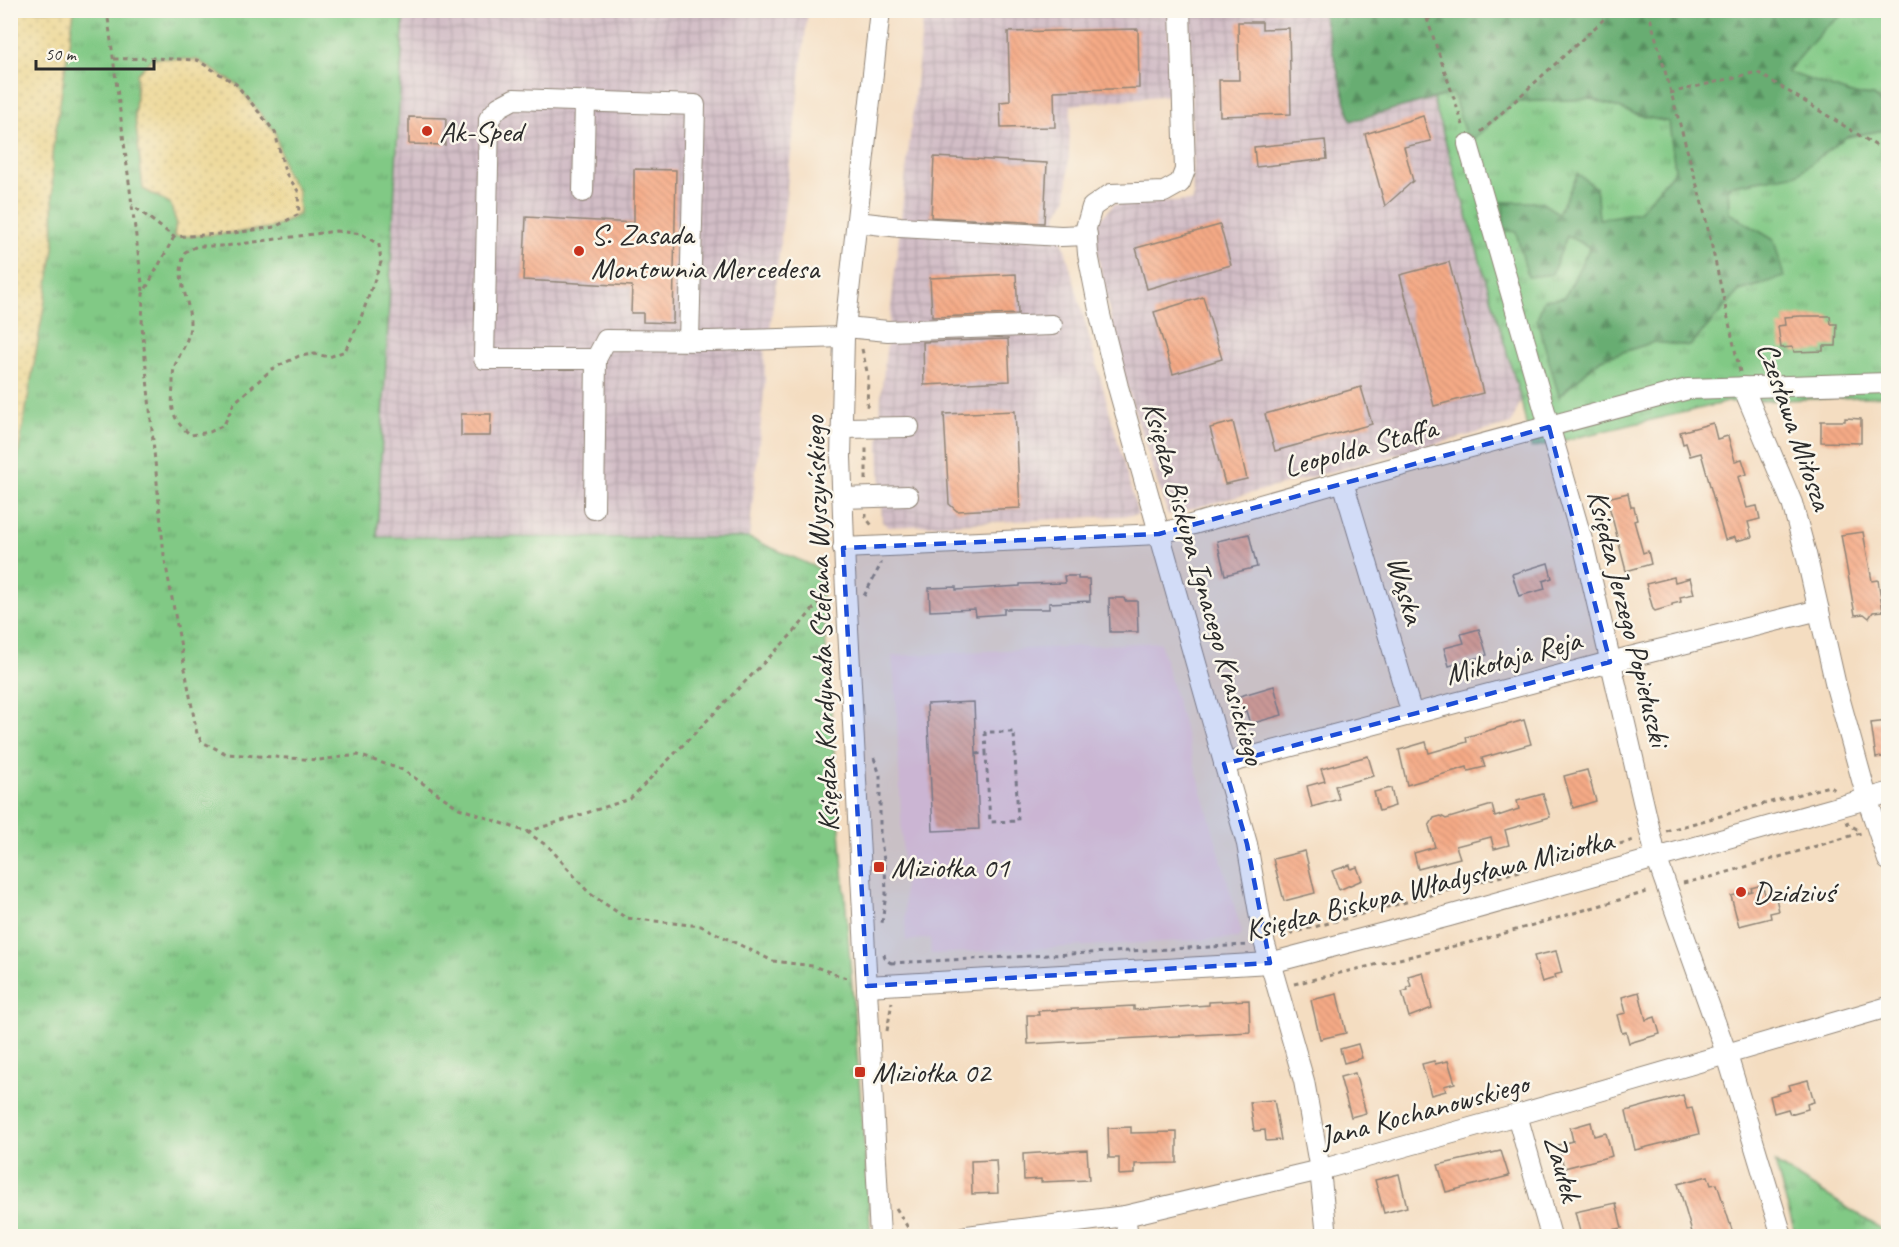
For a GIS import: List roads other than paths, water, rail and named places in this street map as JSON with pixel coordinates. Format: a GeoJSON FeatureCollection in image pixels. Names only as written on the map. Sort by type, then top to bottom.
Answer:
{"type":"FeatureCollection","features":[{"type":"Feature","properties":{"kind":"street","name":"Księdza Kardynała Stefana Wyszyńskiego"},"geometry":{"type":"LineString","coordinates":[[880,10],[845,332],[842,428],[844,571],[880,1236]]}},
{"type":"Feature","properties":{"kind":"street","name":"Księdza Biskupa Ignacego Krasickiego"},"geometry":{"type":"LineString","coordinates":[[1180,10],[1185,170],[1180,183],[1164,192],[1111,195],[1092,207],[1086,235],[1100,315],[1247,844],[1264,941],[1304,1082],[1320,1170],[1327,1236]]}},
{"type":"Feature","properties":{"kind":"street"},"geometry":{"type":"LineString","coordinates":[[596,359],[484,359],[489,119],[499,107],[514,99],[695,105],[689,341]]}},
{"type":"Feature","properties":{"kind":"street"},"geometry":{"type":"LineString","coordinates":[[583,192],[585,102]]}},
{"type":"Feature","properties":{"kind":"street","name":"Księdza Jerzego Popiełuszki"},"geometry":{"type":"LineString","coordinates":[[1468,144],[1584,547],[1656,857],[1727,1055],[1782,1236]]}},
{"type":"Feature","properties":{"kind":"street"},"geometry":{"type":"LineString","coordinates":[[857,222],[900,227],[1061,236],[1086,235]]}},
{"type":"Feature","properties":{"kind":"street"},"geometry":{"type":"LineString","coordinates":[[594,508],[596,359],[606,340],[689,341],[1052,324]]}},
{"type":"Feature","properties":{"kind":"street","name":"Leopolda Staffa"},"geometry":{"type":"LineString","coordinates":[[843,548],[1159,534],[1688,389],[1888,382]]}},
{"type":"Feature","properties":{"kind":"street","name":"Czesława Miłosza"},"geometry":{"type":"LineString","coordinates":[[1743,387],[1791,503],[1836,686],[1867,798],[1888,861]]}},
{"type":"Feature","properties":{"kind":"street"},"geometry":{"type":"LineString","coordinates":[[842,428],[909,427]]}},
{"type":"Feature","properties":{"kind":"street","name":"Wąska"},"geometry":{"type":"LineString","coordinates":[[1343,482],[1412,714]]}},
{"type":"Feature","properties":{"kind":"street"},"geometry":{"type":"LineString","coordinates":[[842,498],[908,496]]}},
{"type":"Feature","properties":{"kind":"street","name":"Mikołaja Reja"},"geometry":{"type":"LineString","coordinates":[[1224,764],[1610,662],[1818,610]]}},
{"type":"Feature","properties":{"kind":"street","name":"Księdza Biskupa Władysława Miziołka"},"geometry":{"type":"LineString","coordinates":[[867,986],[1270,963],[1449,916],[1888,793]]}},
{"type":"Feature","properties":{"kind":"street","name":"Jana Kochanowskiego"},"geometry":{"type":"LineString","coordinates":[[967,1236],[1125,1216],[1320,1170],[1517,1116],[1888,1007]]}},
{"type":"Feature","properties":{"kind":"street","name":"Zaułek"},"geometry":{"type":"LineString","coordinates":[[1517,1116],[1551,1236]]}},
{"type":"Feature","properties":{"kind":"street"},"geometry":{"type":"LineString","coordinates":[[1125,1216],[1128,1236]]}},
{"type":"Feature","properties":{"kind":"place","name":"Ak-Sped"},"geometry":{"type":"Point","coordinates":[427,131]}},
{"type":"Feature","properties":{"kind":"place","name":"S. Zasada Montownia Mercedesa"},"geometry":{"type":"Point","coordinates":[579,251]}},
{"type":"Feature","properties":{"kind":"place","name":"Miziołka 01"},"geometry":{"type":"Point","coordinates":[879,867]}},
{"type":"Feature","properties":{"kind":"place","name":"Dzidziuś"},"geometry":{"type":"Point","coordinates":[1741,892]}},
{"type":"Feature","properties":{"kind":"place","name":"Miziołka 02"},"geometry":{"type":"Point","coordinates":[860,1072]}}]}
